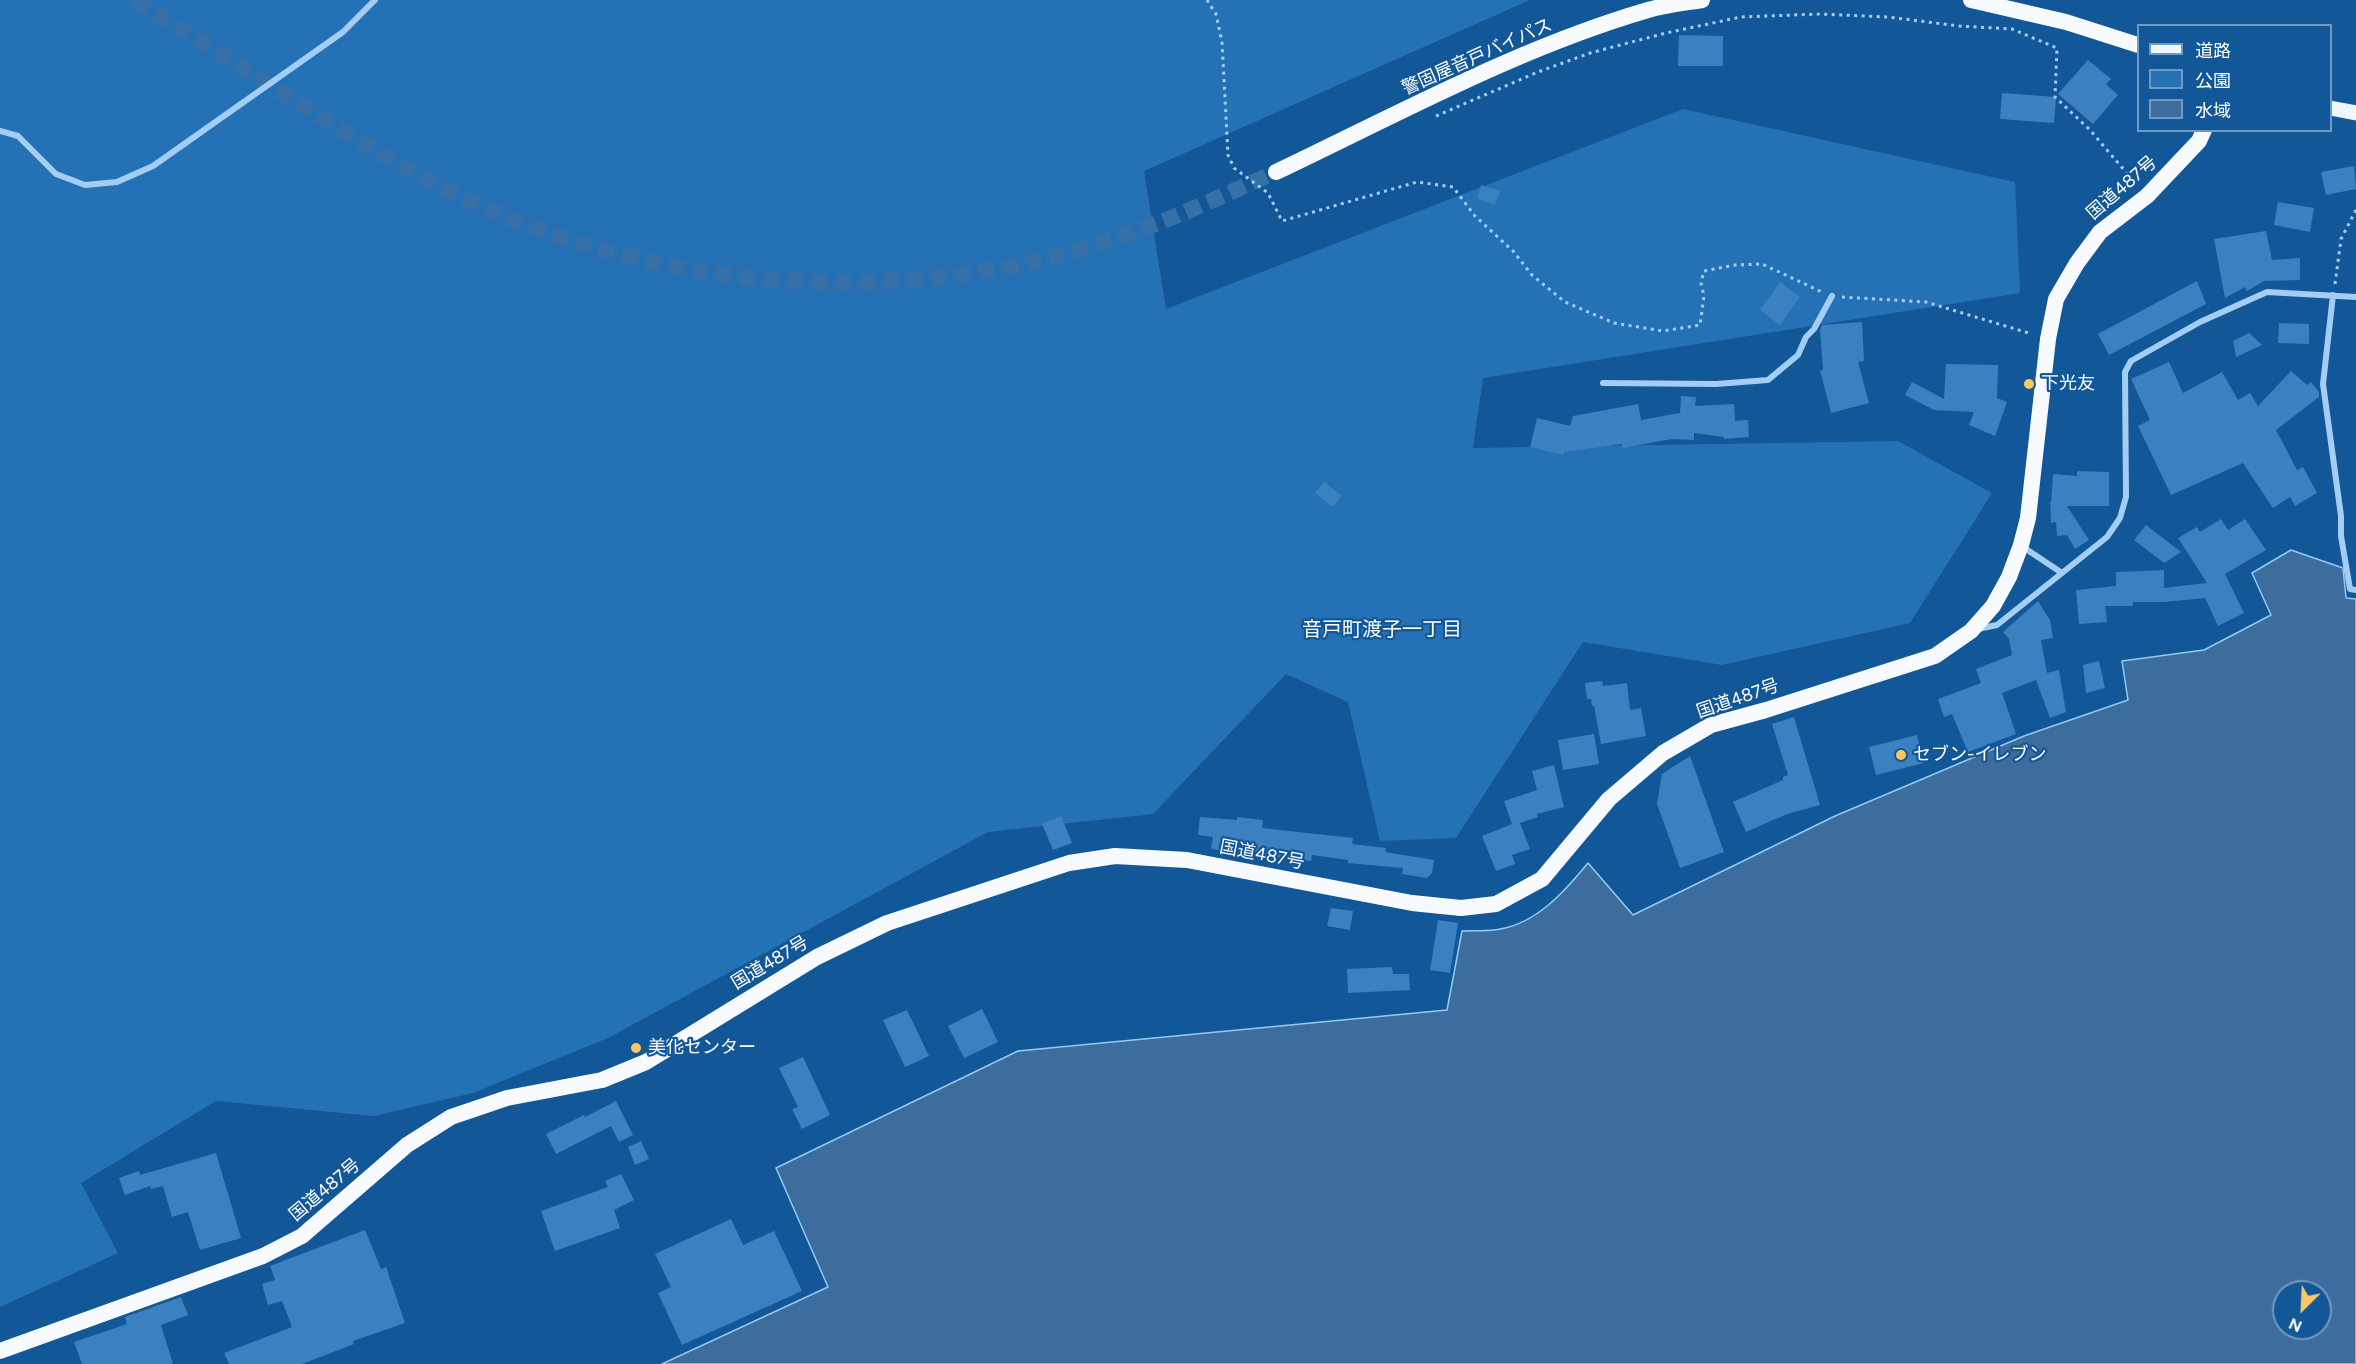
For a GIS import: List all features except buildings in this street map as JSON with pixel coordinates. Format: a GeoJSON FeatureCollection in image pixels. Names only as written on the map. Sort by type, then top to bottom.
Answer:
{"type":"FeatureCollection","features":[{"type":"Feature","properties":{"kind":"highway","name":"警固屋音戸バイパス"},"geometry":{"type":"LineString","coordinates":[[1276,172],[1522,55],[1582,31],[1650,9],[1702,0]]}},
{"type":"Feature","properties":{"kind":"highway"},"geometry":{"type":"LineString","coordinates":[[1971,0],[2066,21],[2137,44]]}},
{"type":"Feature","properties":{"kind":"highway","name":"国道487号"},"geometry":{"type":"LineString","coordinates":[[0,1351],[263,1256],[302,1236],[407,1145],[451,1117],[507,1098],[602,1080],[646,1062],[817,957],[887,923],[1069,863],[1115,856],[1187,860],[1412,903],[1461,908],[1496,904],[1542,879],[1609,799],[1663,753],[1711,724],[1766,710],[1935,656],[1971,631],[1993,606],[2009,577],[2028,518],[2048,339],[2056,299],[2077,263],[2100,232],[2147,196],[2199,141],[2203,132]]}},
{"type":"Feature","properties":{"kind":"main road"},"geometry":{"type":"LineString","coordinates":[[2332,108],[2356,113]]}},
{"type":"Feature","properties":{"kind":"street"},"geometry":{"type":"LineString","coordinates":[[0,131],[18,136],[56,174],[85,185],[117,182],[153,166],[343,32],[375,0]]}},
{"type":"Feature","properties":{"kind":"street"},"geometry":{"type":"LineString","coordinates":[[1971,631],[1997,625],[2107,537],[2120,518],[2126,497],[2125,372],[2131,361],[2200,322],[2267,292],[2356,297]]}},
{"type":"Feature","properties":{"kind":"street"},"geometry":{"type":"LineString","coordinates":[[2333,295],[2324,384],[2349,589],[2356,590]]}},
{"type":"Feature","properties":{"kind":"street"},"geometry":{"type":"LineString","coordinates":[[1604,383],[1716,384],[1768,380],[1798,356],[1806,337],[1814,329],[1832,296]]}},
{"type":"Feature","properties":{"kind":"street"},"geometry":{"type":"LineString","coordinates":[[2021,545],[2062,573]]}},
{"type":"Feature","properties":{"kind":"path"},"geometry":{"type":"LineString","coordinates":[[1207,0],[1216,15],[1222,42],[1228,155],[1234,168],[1268,193],[1282,221],[1417,182],[1453,188],[1475,216],[1513,251],[1532,276],[1565,303],[1614,323],[1663,331],[1700,325],[1704,296],[1701,283],[1704,271],[1735,265],[1762,264],[1832,296],[1926,302],[2048,339]]}},
{"type":"Feature","properties":{"kind":"path"},"geometry":{"type":"LineString","coordinates":[[1428,119],[1538,72],[1590,53],[1666,33],[1741,17],[1820,14],[1888,17],[1959,26],[2012,29],[2057,48],[2055,97],[2090,130],[2147,196]]}},
{"type":"Feature","properties":{"kind":"path"},"geometry":{"type":"LineString","coordinates":[[2333,295],[2341,239],[2356,210]]}},
{"type":"Feature","properties":{"kind":"green space"},"geometry":{"type":"Polygon","coordinates":[[[0,0],[1530,0],[1144,171],[1166,309],[1683,109],[2015,182],[2020,293],[1483,378],[1473,448],[1898,441],[1992,493],[1910,623],[1722,665],[1583,642],[1456,838],[1380,841],[1348,702],[1286,674],[1153,814],[988,832],[608,1038],[473,1093],[374,1116],[216,1101],[81,1183],[118,1253],[0,1307],[0,0]]]}},
{"type":"Feature","properties":{"kind":"water"},"geometry":{"type":"Polygon","coordinates":[[[2291,550],[2343,568],[2346,598],[2356,599],[2356,1364],[662,1364],[828,1287],[776,1168],[1018,1051],[1447,1010],[1462,931],[1495,930],[1526,920],[1560,895],[1588,863],[1633,915],[1835,816],[2024,736],[2128,700],[2122,661],[2204,650],[2271,615],[2252,573],[2291,550]]]}},
{"type":"Feature","properties":{"kind":"tunnel"},"geometry":{"type":"LineString","coordinates":[[135,0],[360,141],[468,200],[545,232],[624,256],[706,272],[789,281],[872,282],[955,275],[1037,261],[1137,231],[1276,172]]}},
{"type":"Feature","properties":{"kind":"place","name":"下光友"},"geometry":{"type":"Point","coordinates":[2029,384]}},
{"type":"Feature","properties":{"kind":"place","name":"セブン-イレブン"},"geometry":{"type":"Point","coordinates":[1901,755]}},
{"type":"Feature","properties":{"kind":"place","name":"美化センター"},"geometry":{"type":"Point","coordinates":[636,1048]}},
{"type":"Feature","properties":{"kind":"district","name":"音戸町渡子一丁目"},"geometry":{"type":"Point","coordinates":[1382,630]}}]}
